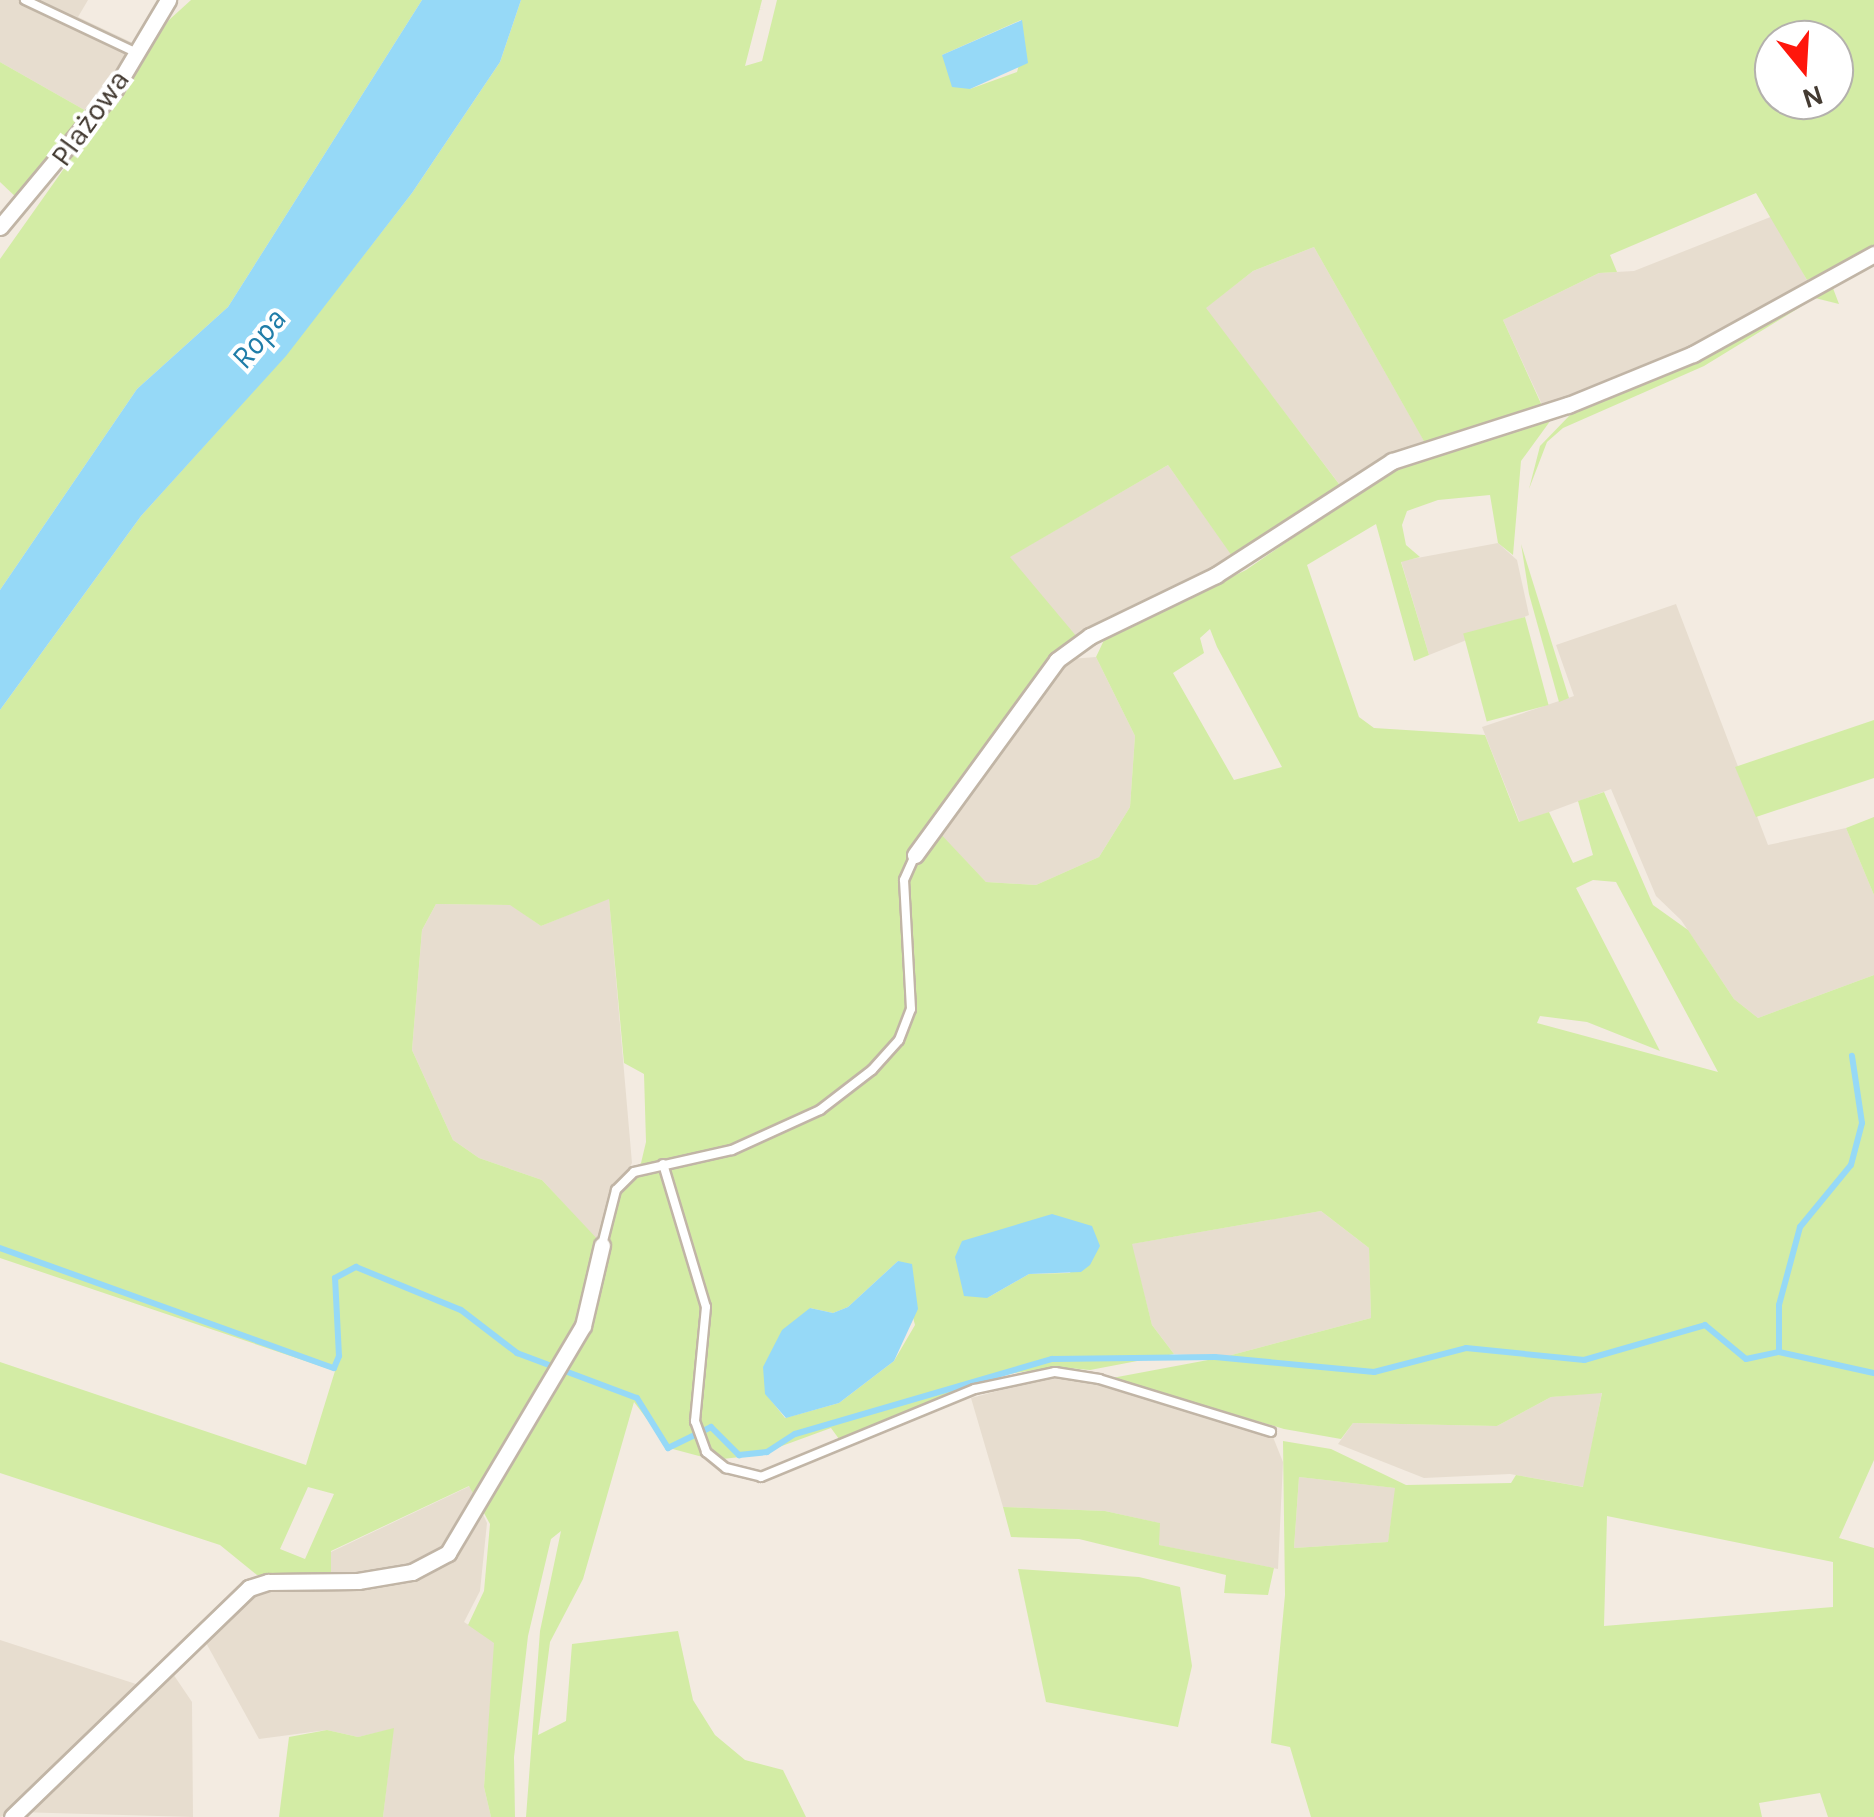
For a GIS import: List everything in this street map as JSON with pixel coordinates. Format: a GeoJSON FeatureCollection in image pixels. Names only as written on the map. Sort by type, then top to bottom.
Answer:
{"type":"FeatureCollection","features":[{"type":"Feature","properties":{"kind":"street","name":"Plażowa"},"geometry":{"type":"LineString","coordinates":[[0,228],[41,186],[137,54],[168,0]]}},
{"type":"Feature","properties":{"kind":"street"},"geometry":{"type":"LineString","coordinates":[[916,855],[1057,660],[1090,636],[1216,576],[1392,462],[1568,405],[1693,354],[1874,254]]}},
{"type":"Feature","properties":{"kind":"street"},"geometry":{"type":"LineString","coordinates":[[12,1817],[249,1588],[268,1582],[358,1582],[412,1572],[448,1554],[587,1314],[602,1244]]}},
{"type":"Feature","properties":{"kind":"lane"},"geometry":{"type":"LineString","coordinates":[[24,0],[137,54]]}},
{"type":"Feature","properties":{"kind":"lane"},"geometry":{"type":"LineString","coordinates":[[602,1244],[620,1184],[640,1168],[732,1150],[820,1110],[872,1070],[898,1040],[911,1009],[904,880],[916,855]]}},
{"type":"Feature","properties":{"kind":"lane"},"geometry":{"type":"LineString","coordinates":[[663,1164],[706,1307],[694,1422],[706,1452],[726,1468],[760,1477],[990,1384],[1055,1372],[1099,1379],[1271,1432]]}},
{"type":"Feature","properties":{"kind":"shaded area"},"geometry":{"type":"Polygon","coordinates":[[[0,0],[88,0],[78,17],[133,43],[88,112],[0,62],[0,0]]]}},
{"type":"Feature","properties":{"kind":"shaded area"},"geometry":{"type":"Polygon","coordinates":[[[1773,216],[1810,286],[1693,354],[1546,413],[1503,320],[1599,273],[1634,271],[1773,216]]]}},
{"type":"Feature","properties":{"kind":"shaded area"},"geometry":{"type":"Polygon","coordinates":[[[1314,247],[1427,446],[1346,493],[1205,308],[1253,271],[1314,247]]]}},
{"type":"Feature","properties":{"kind":"shaded area"},"geometry":{"type":"Polygon","coordinates":[[[1168,465],[1237,562],[1081,643],[1009,557],[1168,465]]]}},
{"type":"Feature","properties":{"kind":"shaded area"},"geometry":{"type":"Polygon","coordinates":[[[1498,543],[1517,560],[1529,615],[1429,655],[1401,561],[1498,543]]]}},
{"type":"Feature","properties":{"kind":"shaded area"},"geometry":{"type":"Polygon","coordinates":[[[1676,604],[1768,845],[1846,828],[1874,895],[1874,975],[1758,1018],[1734,999],[1681,920],[1656,896],[1611,789],[1520,823],[1482,727],[1574,696],[1556,645],[1676,604]]]}},
{"type":"Feature","properties":{"kind":"shaded area"},"geometry":{"type":"Polygon","coordinates":[[[1096,657],[1135,736],[1130,807],[1099,857],[1036,885],[986,882],[934,828],[1057,660],[1096,657]]]}},
{"type":"Feature","properties":{"kind":"shaded area"},"geometry":{"type":"Polygon","coordinates":[[[609,898],[632,1163],[617,1190],[602,1245],[542,1180],[479,1158],[453,1140],[412,1050],[422,930],[436,904],[511,905],[541,926],[609,898]]]}},
{"type":"Feature","properties":{"kind":"shaded area"},"geometry":{"type":"Polygon","coordinates":[[[1321,1211],[1369,1248],[1371,1318],[1224,1357],[1174,1354],[1152,1325],[1131,1244],[1321,1211]]]}},
{"type":"Feature","properties":{"kind":"shaded area"},"geometry":{"type":"Polygon","coordinates":[[[1042,1379],[1079,1379],[1169,1406],[1170,1399],[1271,1432],[1283,1462],[1278,1569],[1158,1545],[1159,1523],[1105,1511],[1003,1507],[971,1398],[1042,1379]]]}},
{"type":"Feature","properties":{"kind":"shaded area"},"geometry":{"type":"Polygon","coordinates":[[[1602,1392],[1584,1487],[1510,1474],[1424,1478],[1338,1444],[1353,1423],[1497,1426],[1551,1397],[1602,1392]]]}},
{"type":"Feature","properties":{"kind":"shaded area"},"geometry":{"type":"Polygon","coordinates":[[[1299,1477],[1396,1488],[1388,1542],[1294,1548],[1299,1477]]]}},
{"type":"Feature","properties":{"kind":"shaded area"},"geometry":{"type":"Polygon","coordinates":[[[470,1486],[487,1523],[480,1591],[464,1622],[495,1642],[484,1787],[491,1817],[383,1817],[393,1729],[358,1737],[327,1730],[259,1739],[200,1632],[241,1593],[331,1576],[331,1552],[470,1486]]]}},
{"type":"Feature","properties":{"kind":"shaded area"},"geometry":{"type":"Polygon","coordinates":[[[0,1640],[136,1684],[167,1665],[192,1702],[193,1817],[17,1812],[0,1817],[0,1640]]]}},
{"type":"Feature","properties":{"kind":"green space"},"geometry":{"type":"Polygon","coordinates":[[[191,0],[422,0],[228,307],[137,389],[0,590],[0,259],[169,20],[191,0]]]}},
{"type":"Feature","properties":{"kind":"green space"},"geometry":{"type":"Polygon","coordinates":[[[521,0],[762,0],[745,66],[762,61],[777,0],[1874,0],[1874,249],[1807,280],[1756,193],[1610,255],[1617,272],[1599,273],[1503,320],[1543,408],[1425,443],[1314,247],[1253,271],[1206,308],[1342,488],[1232,556],[1168,465],[1010,557],[1077,637],[1049,659],[935,828],[986,882],[1036,885],[1099,857],[1130,807],[1135,736],[1096,657],[1105,638],[1246,570],[1398,465],[1556,413],[1521,461],[1513,555],[1498,543],[1490,495],[1438,500],[1407,511],[1402,525],[1406,545],[1420,557],[1401,562],[1429,655],[1414,661],[1376,524],[1307,565],[1359,717],[1374,728],[1485,735],[1519,822],[1549,812],[1573,863],[1593,855],[1578,801],[1604,792],[1653,905],[1688,930],[1734,999],[1758,1018],[1874,975],[1874,1460],[1839,1538],[1874,1548],[1874,1817],[1828,1817],[1820,1793],[1759,1803],[1762,1817],[1311,1817],[1290,1747],[1271,1743],[1285,1595],[1283,1441],[1331,1449],[1406,1485],[1511,1483],[1516,1475],[1583,1487],[1602,1393],[1551,1397],[1497,1426],[1353,1423],[1341,1439],[1284,1429],[1112,1378],[1224,1357],[1371,1318],[1369,1248],[1321,1211],[1132,1244],[1152,1325],[1174,1354],[1090,1370],[1058,1367],[1000,1375],[839,1439],[831,1428],[757,1455],[714,1460],[669,1448],[634,1402],[583,1579],[550,1642],[538,1735],[566,1721],[572,1644],[678,1631],[693,1700],[715,1735],[745,1760],[783,1770],[806,1817],[526,1817],[540,1631],[561,1531],[551,1539],[528,1636],[514,1757],[515,1817],[491,1817],[484,1787],[494,1643],[468,1625],[484,1591],[490,1524],[469,1486],[331,1551],[331,1576],[257,1575],[220,1545],[0,1473],[0,1362],[306,1465],[335,1371],[0,1258],[0,710],[141,516],[285,356],[412,193],[500,62],[521,0]],[[1021,20],[942,55],[970,89],[1017,72],[1025,44],[1021,20]],[[1210,629],[1200,638],[1204,653],[1173,673],[1234,780],[1282,767],[1210,629]],[[1593,880],[1576,888],[1660,1051],[1587,1022],[1540,1016],[1537,1023],[1718,1072],[1616,882],[1593,880]],[[609,899],[541,926],[510,905],[436,904],[422,930],[412,1050],[453,1140],[479,1158],[542,1180],[601,1243],[620,1184],[641,1163],[646,1142],[644,1074],[624,1063],[609,899]],[[1092,1226],[987,1298],[1029,1274],[1070,1273],[1092,1226]],[[898,1261],[848,1307],[833,1313],[810,1308],[766,1394],[785,1418],[839,1403],[894,1361],[915,1325],[898,1261]],[[1299,1477],[1294,1548],[1388,1542],[1395,1488],[1299,1477]],[[308,1487],[280,1549],[305,1559],[334,1494],[308,1487]],[[1607,1516],[1604,1626],[1833,1607],[1833,1562],[1607,1516]]]}},
{"type":"Feature","properties":{"kind":"green space"},"geometry":{"type":"Polygon","coordinates":[[[0,62],[88,112],[19,200],[0,182],[0,62]]]}},
{"type":"Feature","properties":{"kind":"green space"},"geometry":{"type":"Polygon","coordinates":[[[1831,283],[1839,304],[1815,298],[1704,366],[1563,428],[1547,442],[1529,489],[1540,446],[1571,414],[1662,376],[1831,283]]]}},
{"type":"Feature","properties":{"kind":"green space"},"geometry":{"type":"Polygon","coordinates":[[[1521,544],[1569,698],[1559,702],[1529,594],[1521,544]]]}},
{"type":"Feature","properties":{"kind":"green space"},"geometry":{"type":"Polygon","coordinates":[[[1525,617],[1549,705],[1487,721],[1463,634],[1525,617]]]}},
{"type":"Feature","properties":{"kind":"green space"},"geometry":{"type":"Polygon","coordinates":[[[1874,720],[1874,778],[1756,817],[1735,767],[1874,720]]]}},
{"type":"Feature","properties":{"kind":"green space"},"geometry":{"type":"Polygon","coordinates":[[[1874,817],[1874,895],[1846,828],[1874,817]]]}},
{"type":"Feature","properties":{"kind":"green space"},"geometry":{"type":"Polygon","coordinates":[[[1003,1507],[1105,1511],[1160,1523],[1159,1545],[1274,1568],[1268,1595],[1224,1593],[1226,1575],[1079,1539],[1011,1537],[1003,1507]]]}},
{"type":"Feature","properties":{"kind":"green space"},"geometry":{"type":"Polygon","coordinates":[[[1018,1569],[1139,1577],[1180,1587],[1192,1666],[1178,1727],[1046,1702],[1018,1569]]]}},
{"type":"Feature","properties":{"kind":"green space"},"geometry":{"type":"Polygon","coordinates":[[[394,1728],[383,1817],[279,1817],[289,1737],[327,1730],[358,1737],[394,1728]]]}},
{"type":"Feature","properties":{"kind":"water","name":"Ropa"},"geometry":{"type":"Polygon","coordinates":[[[422,0],[521,0],[500,62],[412,193],[286,356],[141,516],[0,710],[0,590],[137,389],[228,307],[422,0]]]}},
{"type":"Feature","properties":{"kind":"water"},"geometry":{"type":"Polygon","coordinates":[[[1022,20],[1028,63],[970,89],[952,87],[942,55],[1022,20]]]}},
{"type":"Feature","properties":{"kind":"water"},"geometry":{"type":"Polygon","coordinates":[[[1052,1214],[1092,1226],[1100,1246],[1090,1265],[1081,1272],[1029,1274],[987,1298],[964,1296],[955,1257],[962,1241],[1052,1214]]]}},
{"type":"Feature","properties":{"kind":"water"},"geometry":{"type":"Polygon","coordinates":[[[898,1261],[912,1264],[918,1309],[894,1361],[839,1403],[786,1418],[765,1394],[763,1367],[782,1330],[810,1308],[833,1313],[848,1307],[898,1261]]]}},
{"type":"Feature","properties":{"kind":"waterway"},"geometry":{"type":"LineString","coordinates":[[1779,1352],[1779,1305],[1800,1227],[1851,1165],[1862,1123],[1852,1056]]}},
{"type":"Feature","properties":{"kind":"waterway"},"geometry":{"type":"LineString","coordinates":[[0,1248],[334,1368],[339,1356],[335,1278],[356,1267],[461,1310],[517,1353],[637,1398],[668,1448],[711,1427],[739,1455],[767,1452],[795,1434],[1052,1359],[1215,1357],[1374,1372],[1466,1348],[1584,1360],[1705,1325],[1746,1359],[1779,1352],[1874,1373]]}}]}
